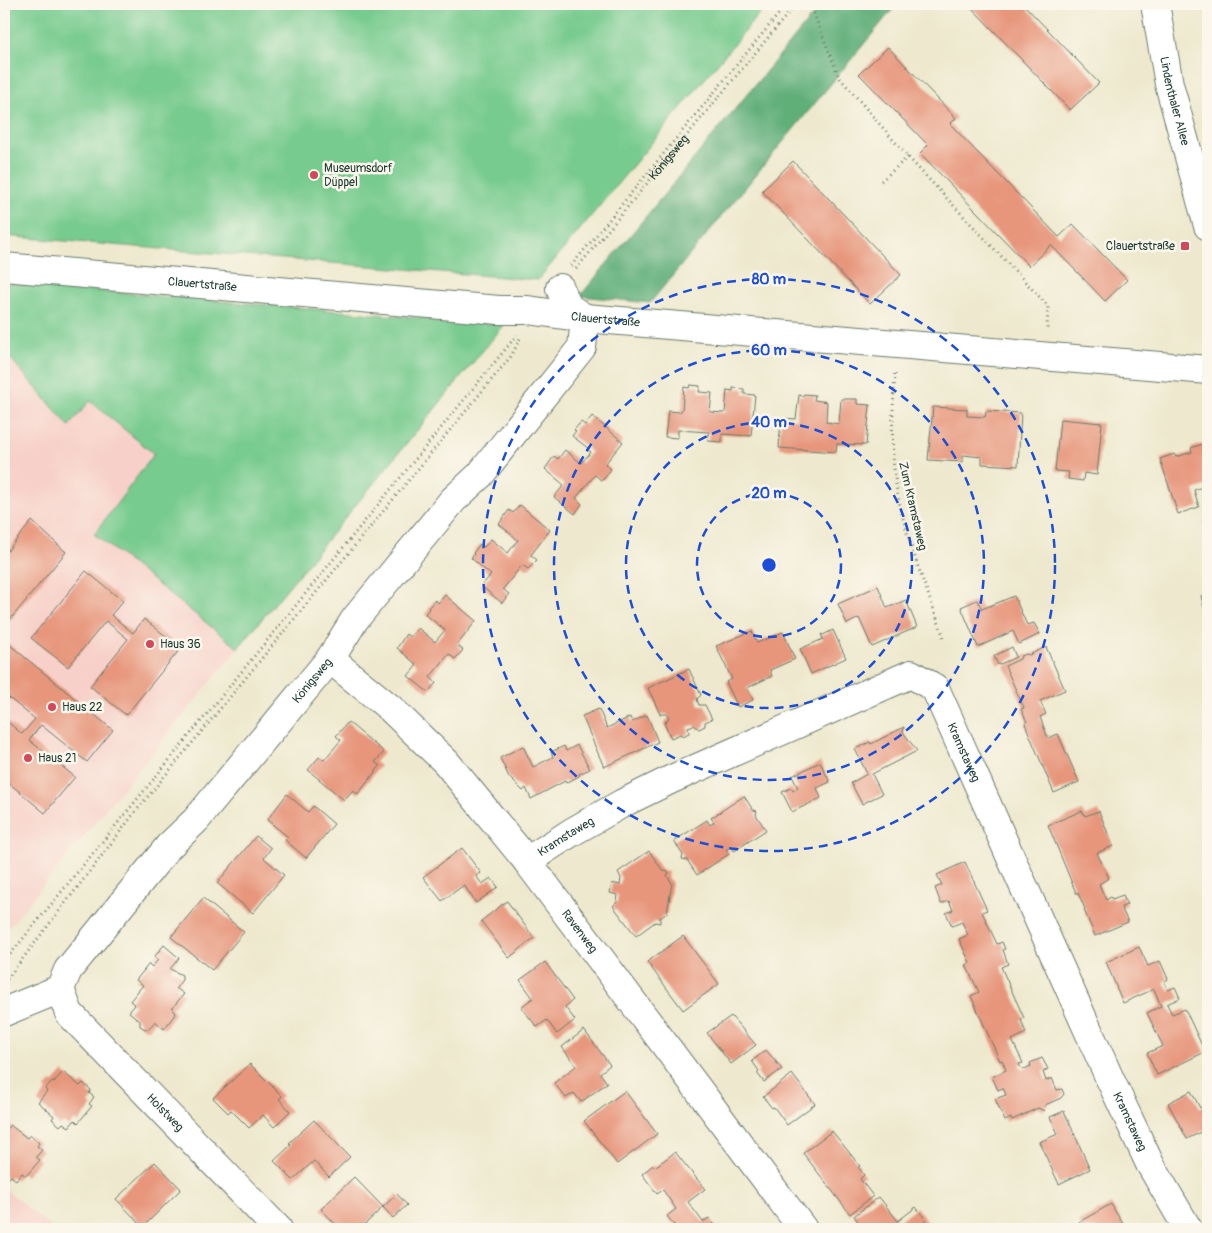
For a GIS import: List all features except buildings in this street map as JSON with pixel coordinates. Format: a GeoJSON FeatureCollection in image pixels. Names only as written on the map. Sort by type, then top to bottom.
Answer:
{"type":"FeatureCollection","features":[{"type":"Feature","properties":{"kind":"street","name":"Lindenthaler Allee"},"geometry":{"type":"LineString","coordinates":[[1155,4],[1169,84],[1208,226]]}},
{"type":"Feature","properties":{"kind":"street","name":"Clauertstraße"},"geometry":{"type":"LineString","coordinates":[[4,267],[498,310],[528,310],[585,318],[1208,370]]}},
{"type":"Feature","properties":{"kind":"street"},"geometry":{"type":"LineString","coordinates":[[565,278],[568,307],[585,318]]}},
{"type":"Feature","properties":{"kind":"street","name":"Königsweg"},"geometry":{"type":"LineString","coordinates":[[60,989],[68,970],[97,934],[169,846],[196,820],[330,659],[356,619],[453,500],[480,475],[582,347],[585,318]]}},
{"type":"Feature","properties":{"kind":"street","name":"Ravenweg"},"geometry":{"type":"LineString","coordinates":[[330,659],[390,708],[446,762],[527,861],[803,1229]]}},
{"type":"Feature","properties":{"kind":"street","name":"Kramstaweg"},"geometry":{"type":"LineString","coordinates":[[527,861],[572,832],[631,799],[672,779],[911,674],[935,688],[1109,1077],[1150,1164],[1188,1229]]}},
{"type":"Feature","properties":{"kind":"street"},"geometry":{"type":"LineString","coordinates":[[4,1012],[60,989]]}},
{"type":"Feature","properties":{"kind":"street","name":"Holstweg"},"geometry":{"type":"LineString","coordinates":[[60,989],[69,1013],[278,1229]]}},
{"type":"Feature","properties":{"kind":"path"},"geometry":{"type":"LineString","coordinates":[[565,278],[787,4]]}},
{"type":"Feature","properties":{"kind":"path","name":"Königsweg"},"geometry":{"type":"LineString","coordinates":[[565,278],[796,4]]}},
{"type":"Feature","properties":{"kind":"path"},"geometry":{"type":"LineString","coordinates":[[810,4],[839,76],[908,157],[1048,306],[1046,340]]}},
{"type":"Feature","properties":{"kind":"path"},"geometry":{"type":"LineString","coordinates":[[881,182],[908,157]]}},
{"type":"Feature","properties":{"kind":"path"},"geometry":{"type":"LineString","coordinates":[[4,962],[522,331],[512,355],[136,811],[4,984]]}},
{"type":"Feature","properties":{"kind":"path","name":"Zum Kramstaweg"},"geometry":{"type":"LineString","coordinates":[[895,374],[892,420],[894,472],[913,551],[944,638]]}},
{"type":"Feature","properties":{"kind":"shaded area"},"geometry":{"type":"Polygon","coordinates":[[[4,283],[504,325],[4,933],[4,283]]]}},
{"type":"Feature","properties":{"kind":"shaded area"},"geometry":{"type":"Polygon","coordinates":[[[4,1188],[53,1229],[4,1229],[4,1188]]]}},
{"type":"Feature","properties":{"kind":"green space","name":"Museumsdorf Düppel"},"geometry":{"type":"Polygon","coordinates":[[[4,4],[767,4],[538,280],[4,236],[4,4]]]}},
{"type":"Feature","properties":{"kind":"green space"},"geometry":{"type":"Polygon","coordinates":[[[822,4],[897,4],[650,303],[580,296],[822,4]]]}},
{"type":"Feature","properties":{"kind":"green space"},"geometry":{"type":"Polygon","coordinates":[[[4,283],[504,325],[238,648],[94,534],[154,454],[90,401],[69,426],[4,351],[4,283]]]}},
{"type":"Feature","properties":{"kind":"place","name":"Museumsdorf Düppel"},"geometry":{"type":"Point","coordinates":[314,175]}},
{"type":"Feature","properties":{"kind":"place","name":"Clauertstraße"},"geometry":{"type":"Point","coordinates":[1185,246]}},
{"type":"Feature","properties":{"kind":"place","name":"Haus 36"},"geometry":{"type":"Point","coordinates":[150,644]}},
{"type":"Feature","properties":{"kind":"place","name":"Haus 22"},"geometry":{"type":"Point","coordinates":[52,707]}},
{"type":"Feature","properties":{"kind":"place","name":"Haus 21"},"geometry":{"type":"Point","coordinates":[28,758]}}]}
